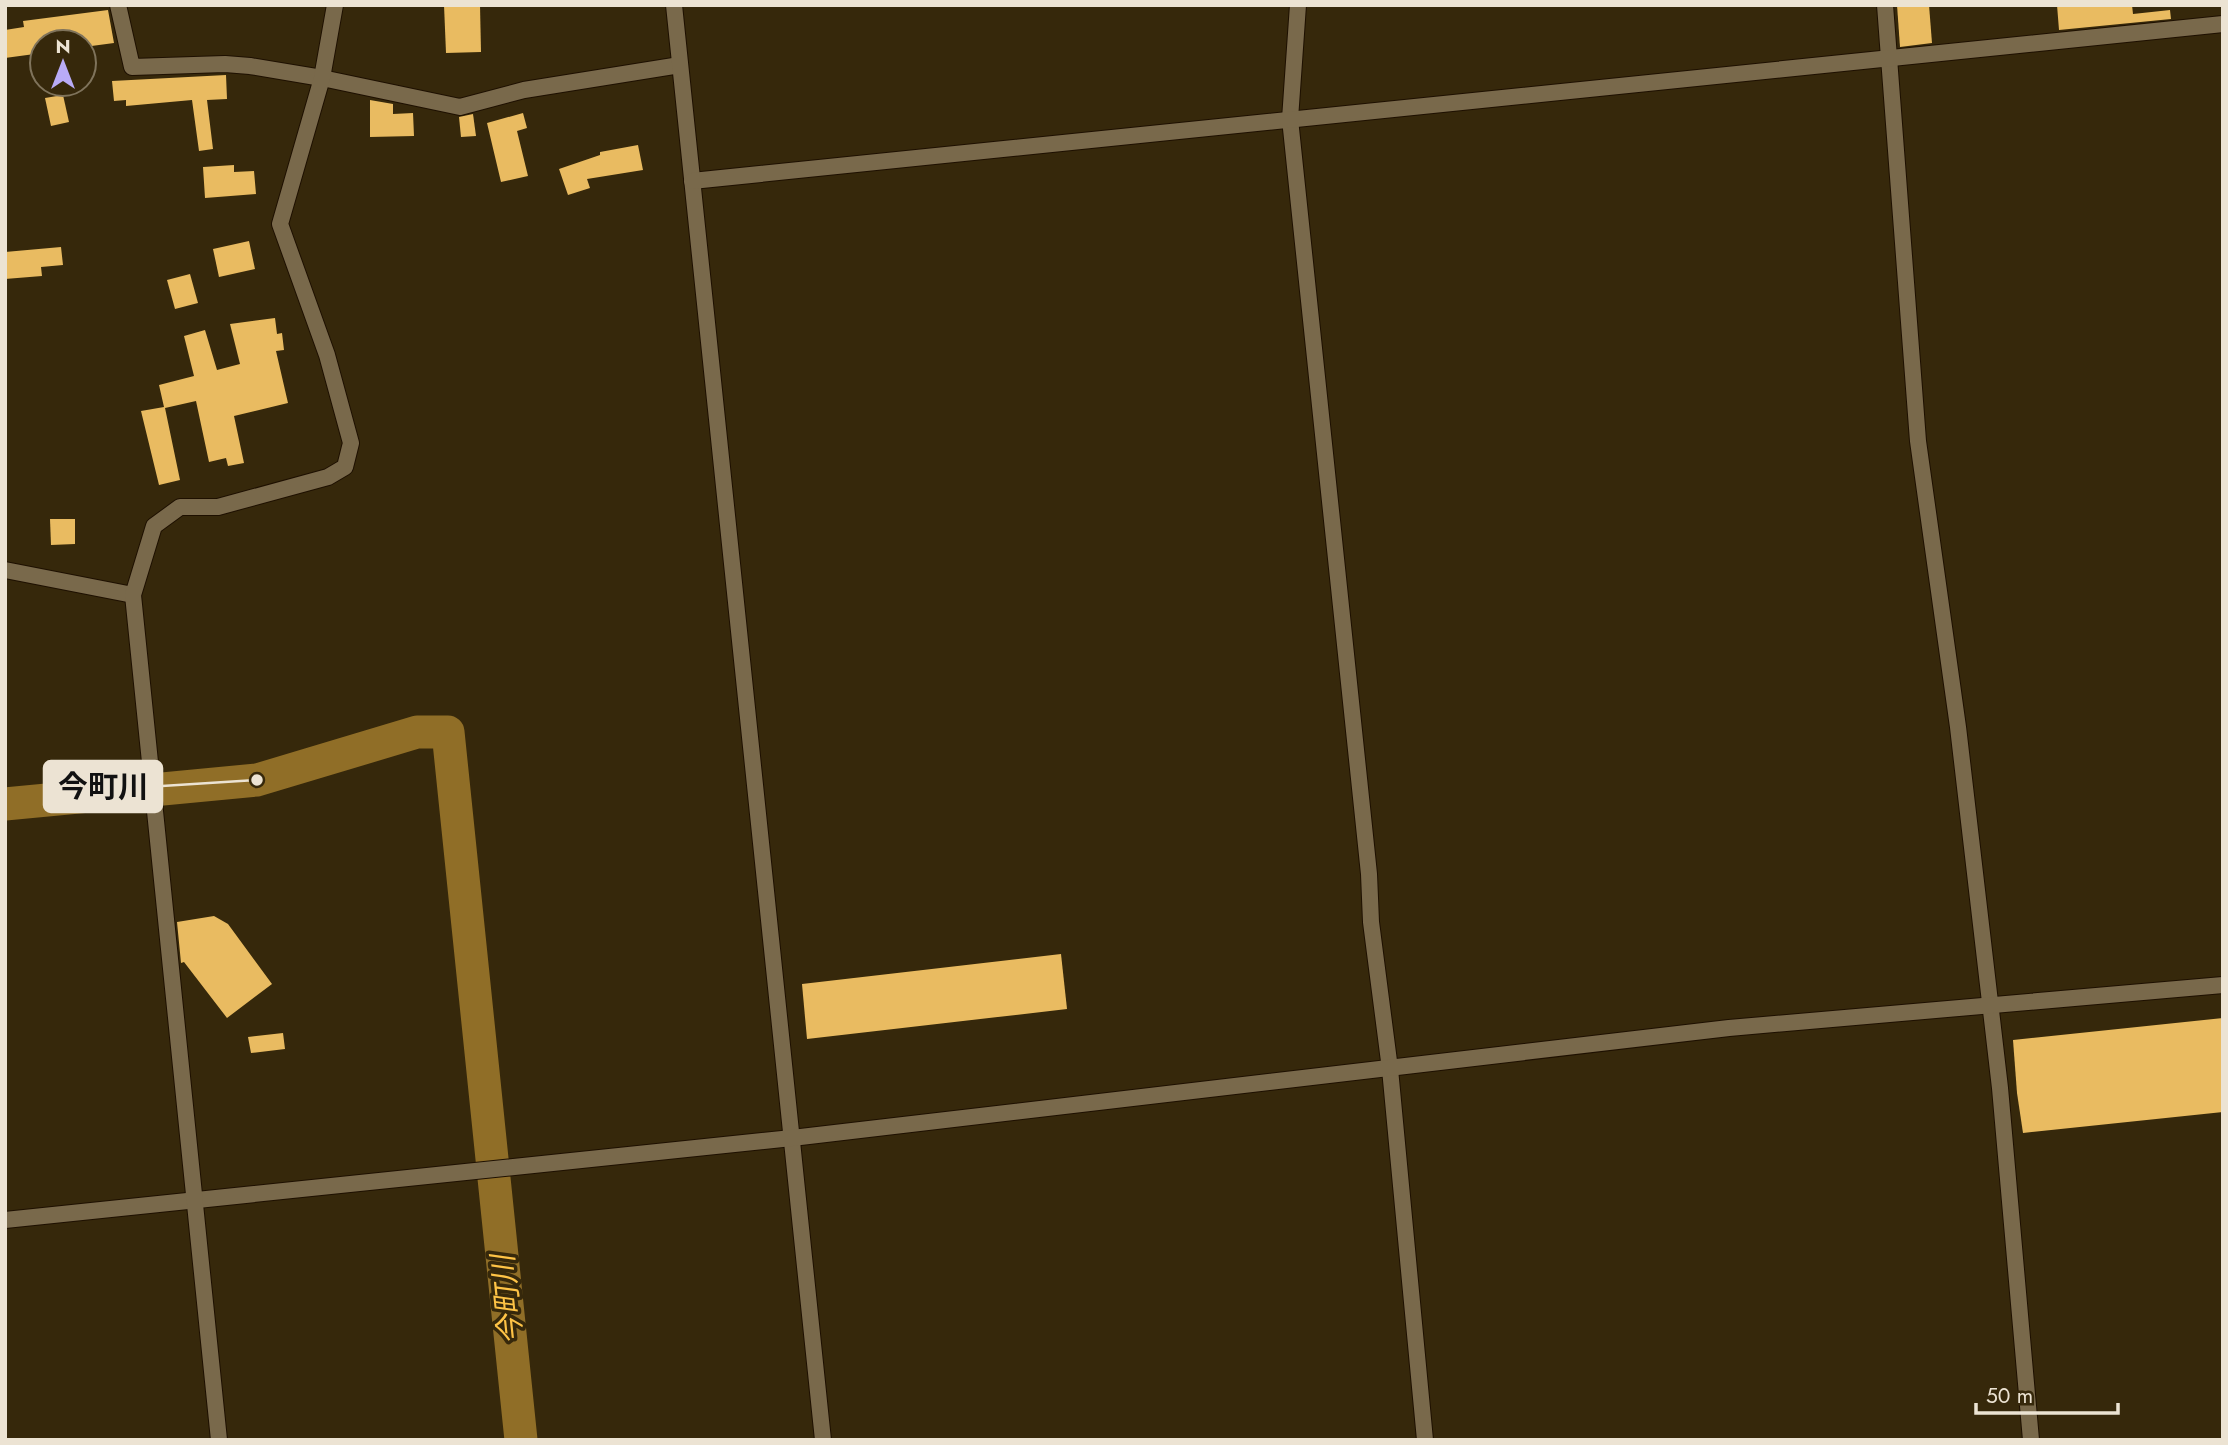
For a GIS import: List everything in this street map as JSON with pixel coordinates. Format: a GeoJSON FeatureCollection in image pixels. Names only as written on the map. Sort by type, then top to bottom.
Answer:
{"type":"FeatureCollection","features":[{"type":"Feature","properties":{"kind":"street"},"geometry":{"type":"LineString","coordinates":[[118,5],[132,67],[225,64],[322,78],[460,107],[524,90],[680,65]]}},
{"type":"Feature","properties":{"kind":"street"},"geometry":{"type":"LineString","coordinates":[[219,1440],[133,595],[155,526],[180,507],[218,507],[328,478],[345,467],[351,443],[327,355],[280,224],[322,78],[335,5]]}},
{"type":"Feature","properties":{"kind":"street"},"geometry":{"type":"LineString","coordinates":[[674,5],[823,1440]]}},
{"type":"Feature","properties":{"kind":"street"},"geometry":{"type":"LineString","coordinates":[[1298,5],[1290,119],[1369,874],[1371,922],[1390,1069],[1425,1440]]}},
{"type":"Feature","properties":{"kind":"street"},"geometry":{"type":"LineString","coordinates":[[1885,5],[1918,441],[1958,727],[2000,1088],[2031,1440]]}},
{"type":"Feature","properties":{"kind":"street"},"geometry":{"type":"LineString","coordinates":[[692,181],[2223,24]]}},
{"type":"Feature","properties":{"kind":"street"},"geometry":{"type":"LineString","coordinates":[[5,570],[133,595]]}},
{"type":"Feature","properties":{"kind":"street"},"geometry":{"type":"LineString","coordinates":[[5,1220],[792,1138],[1729,1028],[2223,985]]}},
{"type":"Feature","properties":{"kind":"building"},"geometry":{"type":"Polygon","coordinates":[[[444,5],[480,5],[481,52],[446,53],[444,5]]]}},
{"type":"Feature","properties":{"kind":"building"},"geometry":{"type":"Polygon","coordinates":[[[1897,5],[1929,5],[1932,43],[1900,47],[1897,5]]]}},
{"type":"Feature","properties":{"kind":"building"},"geometry":{"type":"Polygon","coordinates":[[[2057,5],[2132,5],[2133,14],[2170,10],[2171,19],[2059,30],[2057,5]]]}},
{"type":"Feature","properties":{"kind":"building"},"geometry":{"type":"Polygon","coordinates":[[[108,10],[114,43],[98,45],[98,28],[28,28],[28,55],[5,58],[5,30],[24,27],[23,21],[108,10]]]}},
{"type":"Feature","properties":{"kind":"building"},"geometry":{"type":"Polygon","coordinates":[[[226,75],[227,99],[207,100],[213,149],[199,151],[192,100],[126,106],[126,100],[114,101],[112,81],[226,75]]]}},
{"type":"Feature","properties":{"kind":"building"},"geometry":{"type":"Polygon","coordinates":[[[45,98],[64,98],[69,122],[51,126],[45,98]]]}},
{"type":"Feature","properties":{"kind":"building"},"geometry":{"type":"Polygon","coordinates":[[[370,100],[393,104],[393,114],[413,113],[414,136],[370,137],[370,100]]]}},
{"type":"Feature","properties":{"kind":"building"},"geometry":{"type":"Polygon","coordinates":[[[523,113],[527,128],[517,131],[528,176],[501,182],[487,123],[523,113]]]}},
{"type":"Feature","properties":{"kind":"building"},"geometry":{"type":"Polygon","coordinates":[[[473,114],[476,136],[461,137],[459,117],[473,114]]]}},
{"type":"Feature","properties":{"kind":"building"},"geometry":{"type":"Polygon","coordinates":[[[638,145],[643,170],[587,179],[590,188],[568,195],[559,169],[600,155],[600,152],[638,145]]]}},
{"type":"Feature","properties":{"kind":"building"},"geometry":{"type":"Polygon","coordinates":[[[234,165],[234,172],[254,171],[256,194],[205,198],[203,167],[234,165]]]}},
{"type":"Feature","properties":{"kind":"building"},"geometry":{"type":"Polygon","coordinates":[[[249,241],[255,269],[219,277],[213,249],[249,241]]]}},
{"type":"Feature","properties":{"kind":"building"},"geometry":{"type":"Polygon","coordinates":[[[61,247],[63,265],[41,267],[42,276],[5,279],[5,252],[61,247]]]}},
{"type":"Feature","properties":{"kind":"building"},"geometry":{"type":"Polygon","coordinates":[[[190,274],[198,303],[175,309],[167,280],[190,274]]]}},
{"type":"Feature","properties":{"kind":"building"},"geometry":{"type":"Polygon","coordinates":[[[275,318],[277,334],[282,333],[284,350],[276,351],[288,403],[234,416],[244,463],[228,466],[226,458],[209,462],[196,401],[165,408],[180,480],[159,485],[141,411],[164,407],[159,385],[194,376],[184,336],[205,330],[217,370],[240,364],[230,324],[275,318]]]}},
{"type":"Feature","properties":{"kind":"building"},"geometry":{"type":"Polygon","coordinates":[[[50,519],[75,519],[75,544],[51,545],[50,519]]]}},
{"type":"Feature","properties":{"kind":"building"},"geometry":{"type":"Polygon","coordinates":[[[214,916],[228,924],[272,984],[227,1018],[184,962],[181,963],[177,922],[214,916]]]}},
{"type":"Feature","properties":{"kind":"building"},"geometry":{"type":"Polygon","coordinates":[[[1061,954],[1067,1009],[807,1039],[802,984],[1061,954]]]}},
{"type":"Feature","properties":{"kind":"building"},"geometry":{"type":"Polygon","coordinates":[[[2223,1018],[2223,1112],[2023,1133],[2013,1040],[2223,1018]]]}},
{"type":"Feature","properties":{"kind":"building"},"geometry":{"type":"Polygon","coordinates":[[[283,1033],[285,1049],[251,1053],[248,1037],[283,1033]]]}},
{"type":"Feature","properties":{"kind":"waterway","name":"今町川"},"geometry":{"type":"LineString","coordinates":[[5,804],[257,780],[417,732],[448,732],[521,1440]]}},
{"type":"Feature","properties":{"kind":"place","name":"今町川"},"geometry":{"type":"Point","coordinates":[257,780]}}]}
